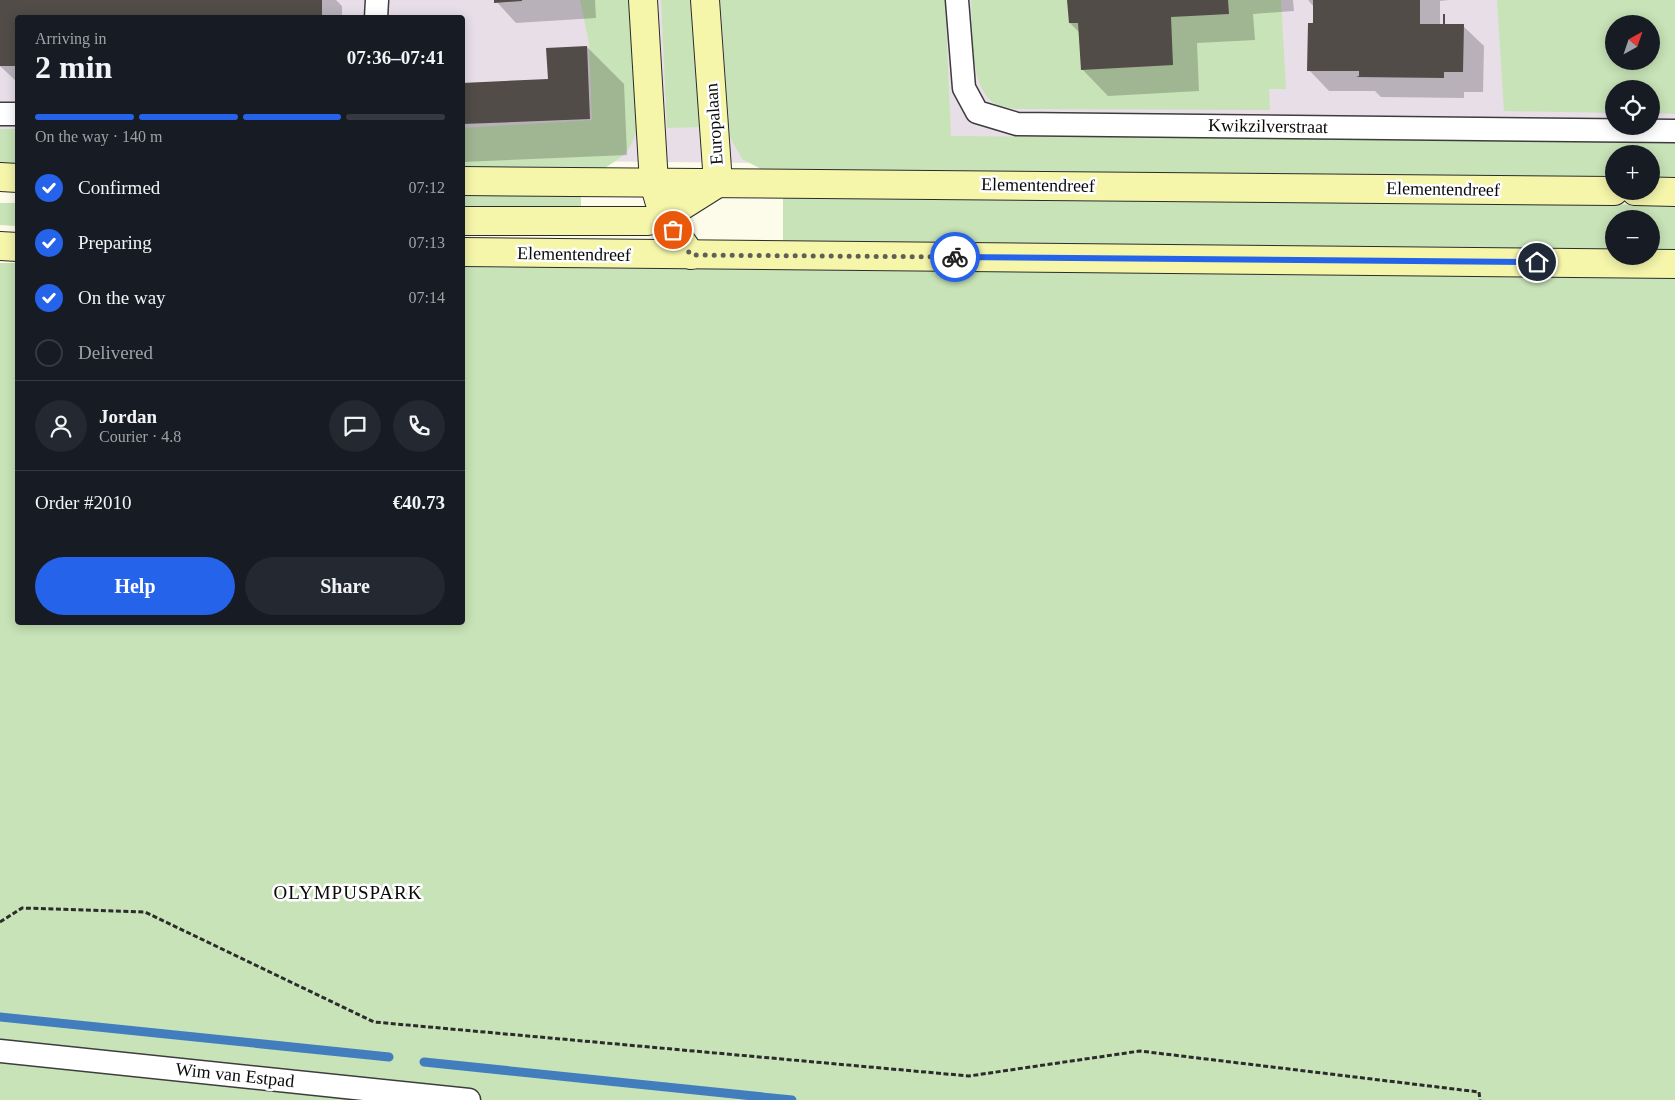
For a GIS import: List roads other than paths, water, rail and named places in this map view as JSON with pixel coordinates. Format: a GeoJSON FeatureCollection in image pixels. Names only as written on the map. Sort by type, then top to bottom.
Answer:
{"type":"FeatureCollection","features":[{"type":"Feature","properties":{"kind":"main road"},"geometry":{"type":"LineString","coordinates":[[643,0],[654,183],[664,217],[691,255]]}},
{"type":"Feature","properties":{"kind":"main road","name":"Europalaan"},"geometry":{"type":"LineString","coordinates":[[664,217],[718,183],[706,0]]}},
{"type":"Feature","properties":{"kind":"main road"},"geometry":{"type":"LineString","coordinates":[[0,178],[15,178]]}},
{"type":"Feature","properties":{"kind":"main road","name":"Elementendreef"},"geometry":{"type":"LineString","coordinates":[[465,181],[1605,191]]}},
{"type":"Feature","properties":{"kind":"main road"},"geometry":{"type":"LineString","coordinates":[[1660,192],[1675,192]]}},
{"type":"Feature","properties":{"kind":"main road"},"geometry":{"type":"LineString","coordinates":[[465,222],[648,221],[664,217]]}},
{"type":"Feature","properties":{"kind":"main road"},"geometry":{"type":"LineString","coordinates":[[0,246],[15,247]]}},
{"type":"Feature","properties":{"kind":"main road","name":"Elementendreef"},"geometry":{"type":"LineString","coordinates":[[465,252],[1675,264]]}},
{"type":"Feature","properties":{"kind":"street"},"geometry":{"type":"LineString","coordinates":[[376,15],[377,0]]}},
{"type":"Feature","properties":{"kind":"street","name":"Kwikzilverstraat"},"geometry":{"type":"LineString","coordinates":[[957,0],[964,88],[977,112],[1018,124],[1675,131]]}},
{"type":"Feature","properties":{"kind":"street"},"geometry":{"type":"LineString","coordinates":[[0,114],[15,114]]}},
{"type":"Feature","properties":{"kind":"street","name":"Wim van Estpad"},"geometry":{"type":"LineString","coordinates":[[0,1051],[469,1100]]}},
{"type":"Feature","properties":{"kind":"waterway"},"geometry":{"type":"LineString","coordinates":[[0,1017],[389,1057]]}},
{"type":"Feature","properties":{"kind":"waterway"},"geometry":{"type":"LineString","coordinates":[[424,1062],[792,1100]]}},
{"type":"Feature","properties":{"kind":"district","name":"OLYMPUSPARK"},"geometry":{"type":"Point","coordinates":[348,892]}}]}
